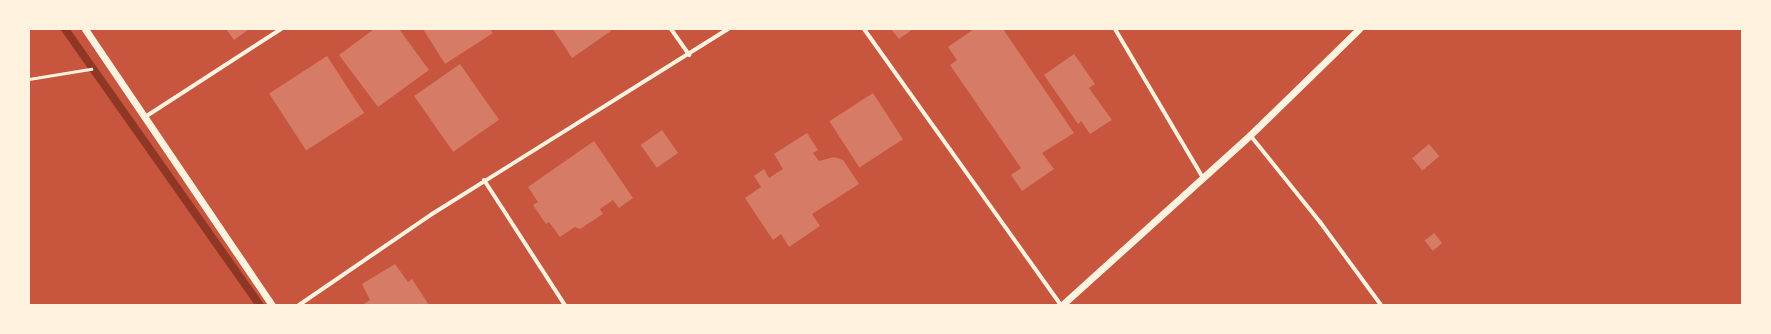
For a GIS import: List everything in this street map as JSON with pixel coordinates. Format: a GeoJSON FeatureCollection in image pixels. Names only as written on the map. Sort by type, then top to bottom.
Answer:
{"type":"FeatureCollection","features":[{"type":"Feature","properties":{"kind":"street"},"geometry":{"type":"LineString","coordinates":[[85,29],[272,305]]}},
{"type":"Feature","properties":{"kind":"street"},"geometry":{"type":"LineString","coordinates":[[145,117],[281,29]]}},
{"type":"Feature","properties":{"kind":"street"},"geometry":{"type":"LineString","coordinates":[[671,29],[689,55]]}},
{"type":"Feature","properties":{"kind":"street"},"geometry":{"type":"LineString","coordinates":[[299,305],[484,180],[689,55],[728,29]]}},
{"type":"Feature","properties":{"kind":"street"},"geometry":{"type":"LineString","coordinates":[[864,29],[1061,305],[1202,176],[1250,135],[1359,29]]}},
{"type":"Feature","properties":{"kind":"street"},"geometry":{"type":"LineString","coordinates":[[1115,29],[1202,176]]}},
{"type":"Feature","properties":{"kind":"street"},"geometry":{"type":"LineString","coordinates":[[1250,135],[1320,222],[1381,305]]}},
{"type":"Feature","properties":{"kind":"street"},"geometry":{"type":"LineString","coordinates":[[484,180],[565,305]]}},
{"type":"Feature","properties":{"kind":"path"},"geometry":{"type":"LineString","coordinates":[[29,79],[89,69],[115,73]]}},
{"type":"Feature","properties":{"kind":"building"},"geometry":{"type":"Polygon","coordinates":[[[226,29],[249,29],[234,40],[226,29]]]}},
{"type":"Feature","properties":{"kind":"building"},"geometry":{"type":"Polygon","coordinates":[[[374,29],[399,29],[429,70],[378,107],[339,55],[374,29]]]}},
{"type":"Feature","properties":{"kind":"building"},"geometry":{"type":"Polygon","coordinates":[[[423,29],[490,29],[493,33],[445,64],[423,29]]]}},
{"type":"Feature","properties":{"kind":"building"},"geometry":{"type":"Polygon","coordinates":[[[553,29],[610,29],[611,31],[572,58],[553,29]]]}},
{"type":"Feature","properties":{"kind":"building"},"geometry":{"type":"Polygon","coordinates":[[[891,29],[913,29],[899,39],[891,29]]]}},
{"type":"Feature","properties":{"kind":"building"},"geometry":{"type":"Polygon","coordinates":[[[974,29],[1003,29],[1074,133],[1042,153],[1054,169],[1022,191],[1011,175],[1021,168],[950,65],[957,60],[948,47],[974,29]]]}},
{"type":"Feature","properties":{"kind":"building"},"geometry":{"type":"Polygon","coordinates":[[[1074,54],[1095,84],[1089,88],[1112,120],[1090,134],[1081,121],[1078,124],[1044,75],[1074,54]]]}},
{"type":"Feature","properties":{"kind":"building"},"geometry":{"type":"Polygon","coordinates":[[[327,56],[364,113],[306,151],[269,94],[327,56]]]}},
{"type":"Feature","properties":{"kind":"building"},"geometry":{"type":"Polygon","coordinates":[[[460,64],[499,120],[453,152],[414,96],[460,64]]]}},
{"type":"Feature","properties":{"kind":"building"},"geometry":{"type":"Polygon","coordinates":[[[873,93],[903,139],[859,167],[829,121],[873,93]]]}},
{"type":"Feature","properties":{"kind":"building"},"geometry":{"type":"Polygon","coordinates":[[[662,130],[678,153],[657,168],[641,145],[662,130]]]}},
{"type":"Feature","properties":{"kind":"building"},"geometry":{"type":"Polygon","coordinates":[[[807,133],[818,150],[813,153],[819,161],[834,157],[843,160],[859,184],[812,214],[820,226],[789,247],[781,234],[773,240],[745,198],[761,187],[754,176],[764,169],[769,178],[783,169],[774,154],[807,133]]]}},
{"type":"Feature","properties":{"kind":"building"},"geometry":{"type":"Polygon","coordinates":[[[594,141],[633,198],[619,208],[613,200],[600,209],[603,214],[580,229],[575,227],[560,237],[549,222],[546,224],[533,205],[538,202],[528,187],[594,141]]]}},
{"type":"Feature","properties":{"kind":"building"},"geometry":{"type":"Polygon","coordinates":[[[1429,144],[1439,156],[1422,170],[1412,158],[1429,144]]]}},
{"type":"Feature","properties":{"kind":"building"},"geometry":{"type":"Polygon","coordinates":[[[1434,233],[1442,243],[1433,251],[1425,241],[1434,233]]]}},
{"type":"Feature","properties":{"kind":"building"},"geometry":{"type":"Polygon","coordinates":[[[395,264],[408,282],[412,279],[429,305],[362,305],[370,300],[362,284],[395,264]]]}},
{"type":"Feature","properties":{"kind":"waterway"},"geometry":{"type":"LineString","coordinates":[[65,29],[260,305]]}}]}
